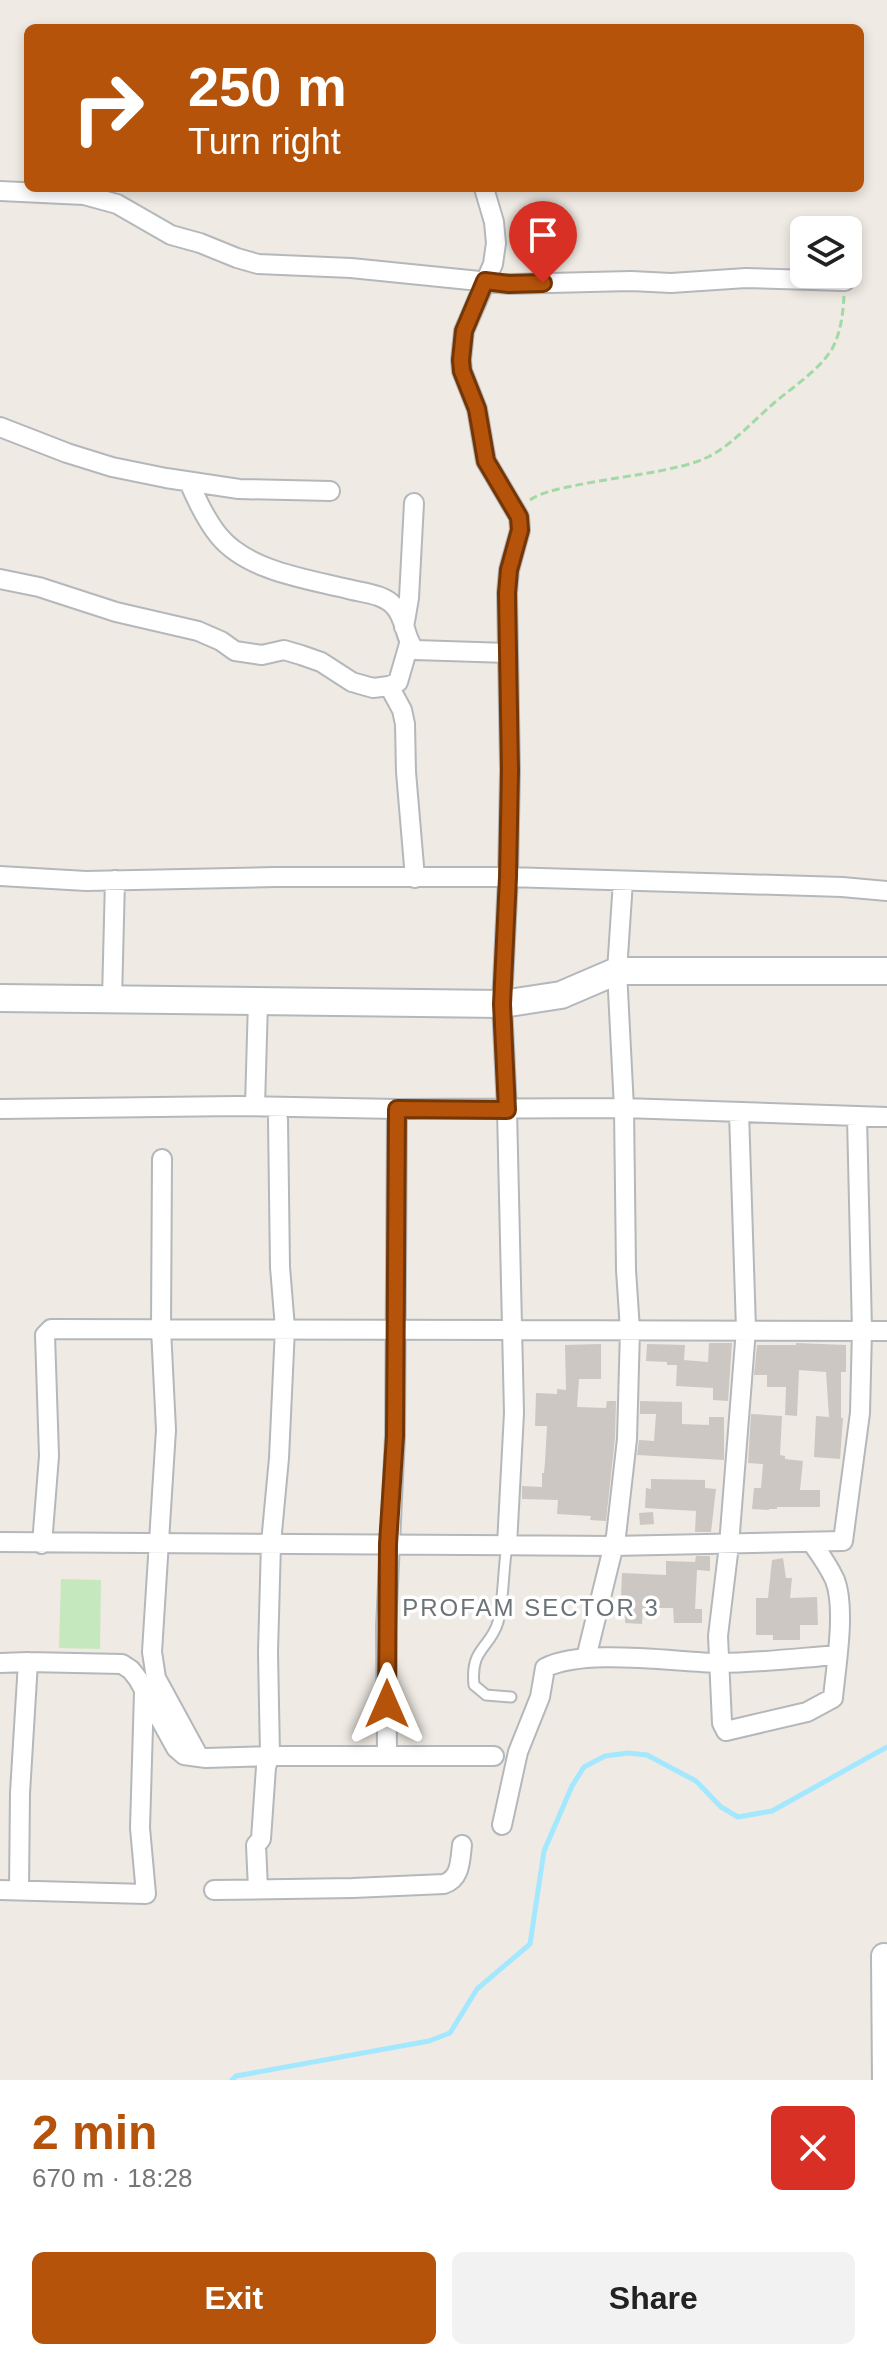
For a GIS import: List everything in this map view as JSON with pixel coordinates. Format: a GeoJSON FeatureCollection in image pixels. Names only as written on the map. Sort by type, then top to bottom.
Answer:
{"type":"FeatureCollection","features":[{"type":"Feature","properties":{"kind":"main road"},"geometry":{"type":"LineString","coordinates":[[0,998],[502,1004],[561,995],[617,971],[887,971]]}},
{"type":"Feature","properties":{"kind":"street"},"geometry":{"type":"LineString","coordinates":[[0,191],[84,195],[117,204],[171,235],[258,264],[351,268],[509,284],[790,279]]}},
{"type":"Feature","properties":{"kind":"street"},"geometry":{"type":"LineString","coordinates":[[485,192],[494,222],[496,243],[493,264],[464,331],[462,371],[477,409],[486,461],[519,517],[520,530],[509,570],[510,770],[502,1004],[514,1413],[507,1545]]}},
{"type":"Feature","properties":{"kind":"street"},"geometry":{"type":"LineString","coordinates":[[0,427],[112,467],[189,482],[239,489],[330,491]]}},
{"type":"Feature","properties":{"kind":"street"},"geometry":{"type":"LineString","coordinates":[[189,482],[209,521],[237,553],[298,579],[383,599],[394,605],[415,650],[508,653]]}},
{"type":"Feature","properties":{"kind":"street"},"geometry":{"type":"LineString","coordinates":[[0,579],[39,587],[116,612],[198,631],[235,651],[262,655],[284,650],[321,662],[352,682],[373,688],[389,686],[398,682],[406,635],[414,503]]}},
{"type":"Feature","properties":{"kind":"street"},"geometry":{"type":"LineString","coordinates":[[389,686],[402,710],[405,724],[415,878]]}},
{"type":"Feature","properties":{"kind":"street"},"geometry":{"type":"LineString","coordinates":[[0,876],[86,881],[508,877],[887,891]]}},
{"type":"Feature","properties":{"kind":"street"},"geometry":{"type":"LineString","coordinates":[[112,999],[115,880]]}},
{"type":"Feature","properties":{"kind":"street"},"geometry":{"type":"LineString","coordinates":[[586,1658],[618,1521],[627,1439],[630,1330],[617,971],[623,881]]}},
{"type":"Feature","properties":{"kind":"street"},"geometry":{"type":"LineString","coordinates":[[255,1106],[258,1001]]}},
{"type":"Feature","properties":{"kind":"street"},"geometry":{"type":"LineString","coordinates":[[0,1109],[255,1106],[507,1110],[624,1108],[887,1117]]}},
{"type":"Feature","properties":{"kind":"street"},"geometry":{"type":"LineString","coordinates":[[387,1755],[386,1627],[397,1328],[397,1109]]}},
{"type":"Feature","properties":{"kind":"street"},"geometry":{"type":"LineString","coordinates":[[739,1112],[746,1329],[729,1545],[718,1636],[722,1723],[726,1731],[807,1712],[833,1698],[838,1595],[835,1581],[812,1543]]}},
{"type":"Feature","properties":{"kind":"street"},"geometry":{"type":"LineString","coordinates":[[0,1542],[613,1546],[843,1541],[860,1413],[862,1330],[857,1117]]}},
{"type":"Feature","properties":{"kind":"street"},"geometry":{"type":"LineString","coordinates":[[258,1889],[256,1845],[261,1839],[266,1767],[270,1756],[268,1652],[271,1543],[279,1458],[285,1328],[280,1267],[278,1119]]}},
{"type":"Feature","properties":{"kind":"street"},"geometry":{"type":"LineString","coordinates":[[162,1159],[161,1329],[166,1430],[152,1652],[156,1678],[199,1757]]}},
{"type":"Feature","properties":{"kind":"street"},"geometry":{"type":"LineString","coordinates":[[42,1544],[49,1456],[45,1335],[51,1329],[887,1331]]}},
{"type":"Feature","properties":{"kind":"street"},"geometry":{"type":"LineString","coordinates":[[502,1825],[518,1752],[540,1697],[545,1668],[557,1662],[586,1658],[720,1663],[837,1655]]}},
{"type":"Feature","properties":{"kind":"street"},"geometry":{"type":"LineString","coordinates":[[28,1662],[20,1793],[9,1890],[146,1894],[140,1828],[144,1693]]}},
{"type":"Feature","properties":{"kind":"street"},"geometry":{"type":"LineString","coordinates":[[0,1663],[122,1664],[131,1670],[176,1748],[184,1755],[494,1756]]}},
{"type":"Feature","properties":{"kind":"street"},"geometry":{"type":"LineString","coordinates":[[214,1890],[444,1884],[457,1876],[462,1845]]}},
{"type":"Feature","properties":{"kind":"street"},"geometry":{"type":"LineString","coordinates":[[884,1956],[885,2080]]}},
{"type":"Feature","properties":{"kind":"lane"},"geometry":{"type":"LineString","coordinates":[[507,1545],[497,1624],[476,1656],[472,1670],[474,1685],[486,1695],[511,1697]]}},
{"type":"Feature","properties":{"kind":"path"},"geometry":{"type":"LineString","coordinates":[[519,517],[524,505],[534,497],[672,468],[706,458],[723,448],[829,353],[842,321],[844,288]]}},
{"type":"Feature","properties":{"kind":"green space"},"geometry":{"type":"Polygon","coordinates":[[[61,1579],[101,1580],[100,1649],[59,1648],[61,1579]]]}},
{"type":"Feature","properties":{"kind":"building"},"geometry":{"type":"Polygon","coordinates":[[[709,1343],[732,1343],[728,1401],[713,1400],[713,1388],[676,1386],[677,1365],[646,1361],[647,1344],[685,1345],[684,1360],[708,1362],[709,1343]]]}},
{"type":"Feature","properties":{"kind":"building"},"geometry":{"type":"Polygon","coordinates":[[[601,1344],[601,1379],[579,1379],[577,1407],[606,1408],[607,1401],[616,1401],[606,1521],[590,1520],[591,1516],[557,1514],[558,1500],[522,1499],[522,1486],[542,1487],[544,1473],[547,1426],[535,1426],[536,1393],[557,1394],[557,1389],[566,1390],[565,1345],[601,1344]]]}},
{"type":"Feature","properties":{"kind":"building"},"geometry":{"type":"Polygon","coordinates":[[[757,1345],[846,1345],[846,1372],[841,1372],[843,1418],[840,1459],[814,1457],[816,1416],[829,1417],[826,1372],[799,1370],[797,1416],[785,1415],[786,1387],[767,1387],[767,1375],[754,1375],[757,1345]]]}},
{"type":"Feature","properties":{"kind":"building"},"geometry":{"type":"Polygon","coordinates":[[[640,1401],[682,1402],[682,1424],[709,1425],[709,1417],[724,1417],[724,1460],[637,1455],[639,1440],[654,1441],[656,1414],[640,1414],[640,1401]]]}},
{"type":"Feature","properties":{"kind":"building"},"geometry":{"type":"Polygon","coordinates":[[[751,1414],[782,1416],[780,1455],[785,1459],[803,1461],[800,1490],[820,1490],[820,1507],[752,1509],[754,1488],[761,1488],[763,1464],[748,1463],[751,1414]]]}},
{"type":"Feature","properties":{"kind":"building"},"geometry":{"type":"Polygon","coordinates":[[[651,1479],[705,1480],[705,1488],[716,1489],[711,1532],[695,1532],[696,1511],[645,1508],[646,1488],[651,1489],[651,1479]]]}},
{"type":"Feature","properties":{"kind":"building"},"geometry":{"type":"Polygon","coordinates":[[[653,1512],[654,1524],[640,1525],[639,1513],[653,1512]]]}},
{"type":"Feature","properties":{"kind":"building"},"geometry":{"type":"Polygon","coordinates":[[[696,1556],[710,1556],[710,1571],[697,1570],[695,1609],[702,1609],[702,1623],[674,1623],[673,1608],[643,1608],[642,1624],[625,1623],[626,1598],[621,1598],[622,1573],[666,1575],[666,1561],[695,1562],[696,1556]]]}},
{"type":"Feature","properties":{"kind":"building"},"geometry":{"type":"Polygon","coordinates":[[[783,1558],[786,1578],[792,1578],[790,1598],[817,1597],[818,1625],[800,1625],[800,1640],[773,1640],[773,1635],[756,1635],[756,1598],[768,1598],[772,1560],[783,1558]]]}},
{"type":"Feature","properties":{"kind":"waterway"},"geometry":{"type":"LineString","coordinates":[[232,2080],[236,2076],[429,2041],[450,2033],[477,1989],[530,1944],[544,1851],[572,1786],[584,1767],[605,1756],[628,1753],[647,1755],[696,1781],[721,1807],[738,1817],[772,1811],[887,1747]]}},
{"type":"Feature","properties":{"kind":"district","name":"PROFAM SECTOR 3"},"geometry":{"type":"Point","coordinates":[531,1608]}},
{"type":"Feature","properties":{"kind":"route"},"geometry":{"type":"LineString","coordinates":[[387,1704],[388,1544],[395,1436],[397,1328],[397,1109],[507,1110],[502,1004],[510,770],[507,593],[512,555],[520,530],[515,507],[486,461],[477,409],[462,371],[461,345],[485,281],[543,283]]}}]}
